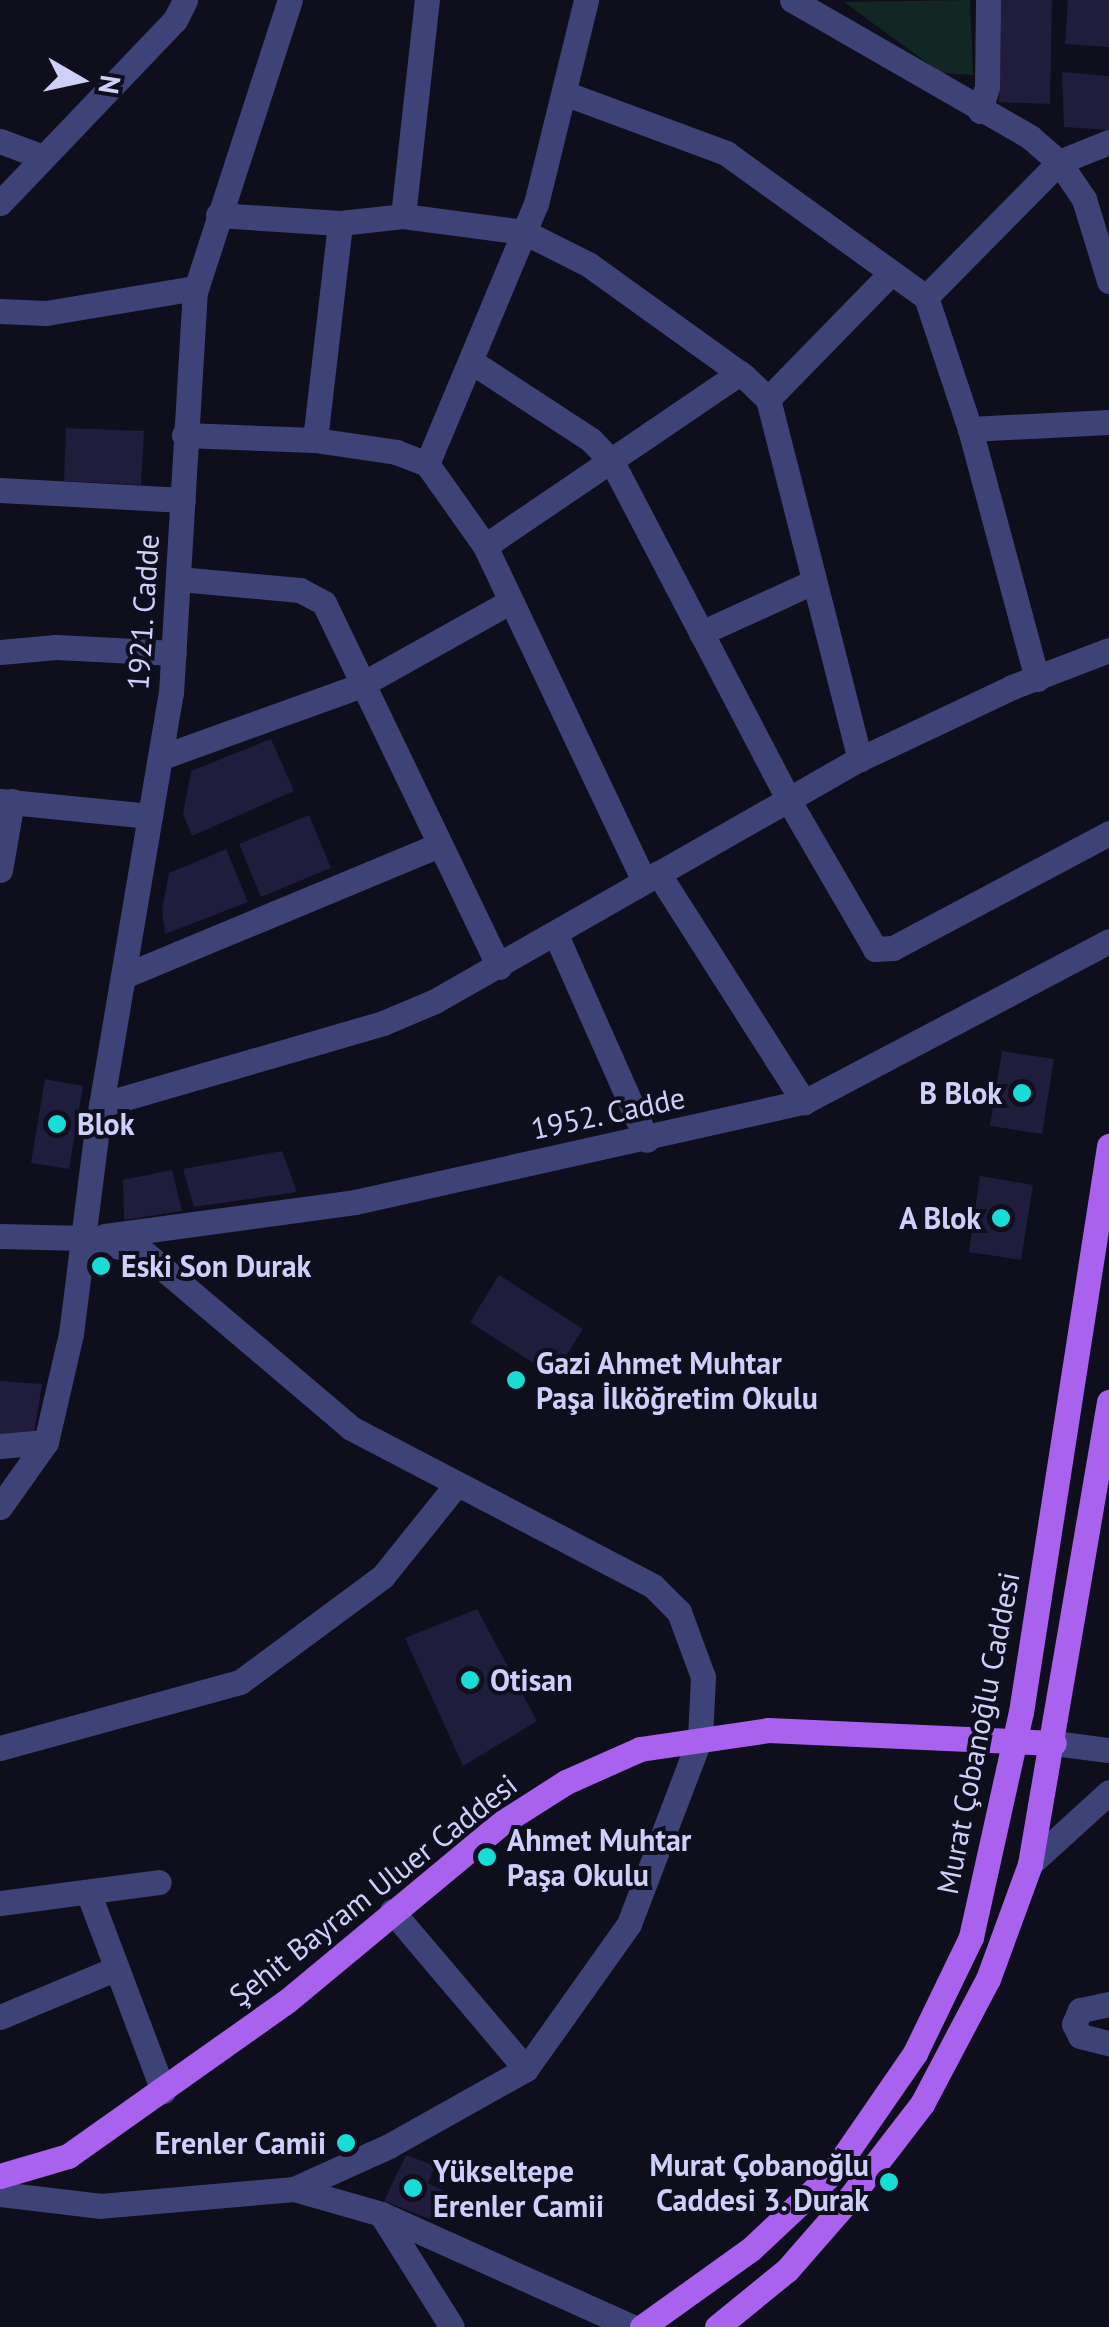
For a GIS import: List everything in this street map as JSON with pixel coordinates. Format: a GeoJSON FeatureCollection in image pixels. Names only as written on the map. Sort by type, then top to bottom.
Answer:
{"type":"FeatureCollection","features":[{"type":"Feature","properties":{"kind":"main road","name":"Murat Çobanoğlu Caddesi"},"geometry":{"type":"LineString","coordinates":[[642,2327],[751,2249],[833,2172],[915,2053],[970,1937],[1014,1741],[1109,1146]]}},
{"type":"Feature","properties":{"kind":"main road"},"geometry":{"type":"LineString","coordinates":[[717,2327],[787,2270],[922,2104],[988,1979],[1030,1864],[1054,1743],[1109,1402]]}},
{"type":"Feature","properties":{"kind":"main road","name":"Şehit Bayram Uluer Caddesi"},"geometry":{"type":"LineString","coordinates":[[0,2176],[68,2156],[288,2001],[500,1824],[566,1782],[640,1749],[768,1730],[1054,1743]]}},
{"type":"Feature","properties":{"kind":"street"},"geometry":{"type":"LineString","coordinates":[[0,203],[174,20],[185,0]]}},
{"type":"Feature","properties":{"kind":"street","name":"1921. Cadde"},"geometry":{"type":"LineString","coordinates":[[46,1442],[75,1307],[102,1105],[162,757],[174,653],[184,435],[196,288],[290,0]]}},
{"type":"Feature","properties":{"kind":"street"},"geometry":{"type":"LineString","coordinates":[[403,216],[427,0]]}},
{"type":"Feature","properties":{"kind":"street"},"geometry":{"type":"LineString","coordinates":[[427,464],[524,232],[586,0]]}},
{"type":"Feature","properties":{"kind":"street"},"geometry":{"type":"LineString","coordinates":[[792,0],[1030,138],[1059,162],[1084,199],[1109,281]]}},
{"type":"Feature","properties":{"kind":"street"},"geometry":{"type":"LineString","coordinates":[[980,112],[988,86],[988,0]]}},
{"type":"Feature","properties":{"kind":"street"},"geometry":{"type":"LineString","coordinates":[[564,93],[726,153],[926,297],[970,429],[1037,679]]}},
{"type":"Feature","properties":{"kind":"street"},"geometry":{"type":"LineString","coordinates":[[0,140],[44,158]]}},
{"type":"Feature","properties":{"kind":"street"},"geometry":{"type":"LineString","coordinates":[[926,297],[1059,162],[1109,142]]}},
{"type":"Feature","properties":{"kind":"street"},"geometry":{"type":"LineString","coordinates":[[218,215],[340,223],[403,216],[524,232],[588,264],[740,373],[768,398],[860,759]]}},
{"type":"Feature","properties":{"kind":"street"},"geometry":{"type":"LineString","coordinates":[[315,440],[340,223]]}},
{"type":"Feature","properties":{"kind":"street"},"geometry":{"type":"LineString","coordinates":[[768,398],[891,273]]}},
{"type":"Feature","properties":{"kind":"street"},"geometry":{"type":"LineString","coordinates":[[0,311],[46,313],[196,288]]}},
{"type":"Feature","properties":{"kind":"street"},"geometry":{"type":"LineString","coordinates":[[472,362],[591,440],[612,462],[790,801],[875,949],[894,948],[1109,833]]}},
{"type":"Feature","properties":{"kind":"street"},"geometry":{"type":"LineString","coordinates":[[485,546],[740,373]]}},
{"type":"Feature","properties":{"kind":"street"},"geometry":{"type":"LineString","coordinates":[[970,429],[1109,422]]}},
{"type":"Feature","properties":{"kind":"street"},"geometry":{"type":"LineString","coordinates":[[184,435],[315,440],[396,452],[427,464],[485,546],[651,877],[804,1102]]}},
{"type":"Feature","properties":{"kind":"street"},"geometry":{"type":"LineString","coordinates":[[0,490],[183,500]]}},
{"type":"Feature","properties":{"kind":"street"},"geometry":{"type":"LineString","coordinates":[[179,579],[300,590],[324,603],[359,686],[499,967]]}},
{"type":"Feature","properties":{"kind":"street"},"geometry":{"type":"LineString","coordinates":[[701,632],[813,582]]}},
{"type":"Feature","properties":{"kind":"street"},"geometry":{"type":"LineString","coordinates":[[162,757],[359,686],[511,601]]}},
{"type":"Feature","properties":{"kind":"street"},"geometry":{"type":"LineString","coordinates":[[0,652],[56,646],[174,653]]}},
{"type":"Feature","properties":{"kind":"street"},"geometry":{"type":"LineString","coordinates":[[102,1105],[383,1023],[499,967],[860,759],[1109,650]]}},
{"type":"Feature","properties":{"kind":"street"},"geometry":{"type":"LineString","coordinates":[[0,870],[6,801],[150,816]]}},
{"type":"Feature","properties":{"kind":"street"},"geometry":{"type":"LineString","coordinates":[[124,976],[438,845]]}},
{"type":"Feature","properties":{"kind":"street"},"geometry":{"type":"LineString","coordinates":[[556,935],[647,1140]]}},
{"type":"Feature","properties":{"kind":"street","name":"1952. Cadde"},"geometry":{"type":"LineString","coordinates":[[85,1238],[356,1202],[804,1102],[1109,941]]}},
{"type":"Feature","properties":{"kind":"street"},"geometry":{"type":"LineString","coordinates":[[0,1236],[85,1238],[146,1254],[351,1428],[653,1586],[679,1612],[703,1676],[700,1738],[628,1924],[526,2069],[389,2146],[294,2189],[101,2206],[0,2194]]}},
{"type":"Feature","properties":{"kind":"street"},"geometry":{"type":"LineString","coordinates":[[0,1446],[46,1442]]}},
{"type":"Feature","properties":{"kind":"street"},"geometry":{"type":"LineString","coordinates":[[0,1508],[46,1442]]}},
{"type":"Feature","properties":{"kind":"street"},"geometry":{"type":"LineString","coordinates":[[0,1748],[240,1682],[383,1576],[457,1484]]}},
{"type":"Feature","properties":{"kind":"street"},"geometry":{"type":"LineString","coordinates":[[1054,1743],[1109,1750]]}},
{"type":"Feature","properties":{"kind":"street"},"geometry":{"type":"LineString","coordinates":[[1030,1864],[1109,1792]]}},
{"type":"Feature","properties":{"kind":"street"},"geometry":{"type":"LineString","coordinates":[[0,1903],[159,1882]]}},
{"type":"Feature","properties":{"kind":"street"},"geometry":{"type":"LineString","coordinates":[[88,1892],[163,2090]]}},
{"type":"Feature","properties":{"kind":"street"},"geometry":{"type":"LineString","coordinates":[[392,1911],[526,2069]]}},
{"type":"Feature","properties":{"kind":"street"},"geometry":{"type":"LineString","coordinates":[[0,2017],[115,1968]]}},
{"type":"Feature","properties":{"kind":"street"},"geometry":{"type":"LineString","coordinates":[[1109,2004],[1080,2010],[1074,2024],[1080,2036],[1109,2042]]}},
{"type":"Feature","properties":{"kind":"street"},"geometry":{"type":"LineString","coordinates":[[294,2189],[381,2214],[634,2327]]}},
{"type":"Feature","properties":{"kind":"street"},"geometry":{"type":"LineString","coordinates":[[381,2214],[452,2327]]}},
{"type":"Feature","properties":{"kind":"green space"},"geometry":{"type":"Polygon","coordinates":[[[970,0],[973,75],[941,73],[844,2],[970,0]]]}},
{"type":"Feature","properties":{"kind":"building"},"geometry":{"type":"Polygon","coordinates":[[[1000,0],[1052,0],[1050,104],[999,102],[1000,0]]]}},
{"type":"Feature","properties":{"kind":"building"},"geometry":{"type":"Polygon","coordinates":[[[1068,0],[1109,0],[1109,47],[1065,44],[1068,0]]]}},
{"type":"Feature","properties":{"kind":"building"},"geometry":{"type":"Polygon","coordinates":[[[1062,72],[1109,76],[1109,130],[1064,127],[1062,72]]]}},
{"type":"Feature","properties":{"kind":"building"},"geometry":{"type":"Polygon","coordinates":[[[66,428],[144,431],[141,485],[64,481],[66,428]]]}},
{"type":"Feature","properties":{"kind":"building"},"geometry":{"type":"Polygon","coordinates":[[[271,739],[294,791],[192,836],[183,814],[191,771],[271,739]]]}},
{"type":"Feature","properties":{"kind":"building"},"geometry":{"type":"Polygon","coordinates":[[[309,815],[331,868],[261,897],[239,844],[309,815]]]}},
{"type":"Feature","properties":{"kind":"building"},"geometry":{"type":"Polygon","coordinates":[[[226,849],[248,902],[165,934],[162,909],[169,873],[226,849]]]}},
{"type":"Feature","properties":{"kind":"building","name":"B Blok"},"geometry":{"type":"Polygon","coordinates":[[[1002,1051],[1054,1059],[1042,1134],[990,1126],[1002,1051]]]}},
{"type":"Feature","properties":{"kind":"building","name":"Blok"},"geometry":{"type":"Polygon","coordinates":[[[45,1079],[83,1086],[69,1169],[31,1163],[45,1079]]]}},
{"type":"Feature","properties":{"kind":"building"},"geometry":{"type":"Polygon","coordinates":[[[282,1151],[297,1192],[194,1207],[183,1169],[282,1151]]]}},
{"type":"Feature","properties":{"kind":"building"},"geometry":{"type":"Polygon","coordinates":[[[172,1170],[182,1211],[124,1220],[123,1180],[172,1170]]]}},
{"type":"Feature","properties":{"kind":"building","name":"A Blok"},"geometry":{"type":"Polygon","coordinates":[[[980,1176],[1033,1185],[1021,1260],[969,1252],[980,1176]]]}},
{"type":"Feature","properties":{"kind":"building"},"geometry":{"type":"Polygon","coordinates":[[[499,1275],[583,1329],[553,1376],[470,1322],[499,1275]]]}},
{"type":"Feature","properties":{"kind":"building"},"geometry":{"type":"Polygon","coordinates":[[[0,1381],[42,1384],[34,1434],[0,1435],[0,1381]]]}},
{"type":"Feature","properties":{"kind":"building","name":"Otisan"},"geometry":{"type":"Polygon","coordinates":[[[477,1609],[537,1721],[463,1766],[405,1638],[477,1609]]]}},
{"type":"Feature","properties":{"kind":"building","name":"Yükseltepe Erenler Camii"},"geometry":{"type":"Polygon","coordinates":[[[406,2155],[435,2166],[428,2183],[444,2191],[432,2220],[384,2201],[406,2155]]]}},
{"type":"Feature","properties":{"kind":"place","name":"B Blok"},"geometry":{"type":"Point","coordinates":[1022,1093]}},
{"type":"Feature","properties":{"kind":"place","name":"Blok"},"geometry":{"type":"Point","coordinates":[57,1124]}},
{"type":"Feature","properties":{"kind":"place","name":"A Blok"},"geometry":{"type":"Point","coordinates":[1001,1218]}},
{"type":"Feature","properties":{"kind":"place","name":"Eski Son Durak"},"geometry":{"type":"Point","coordinates":[101,1266]}},
{"type":"Feature","properties":{"kind":"place","name":"Gazi Ahmet Muhtar Paşa İlköğretim Okulu"},"geometry":{"type":"Point","coordinates":[516,1380]}},
{"type":"Feature","properties":{"kind":"place","name":"Otisan"},"geometry":{"type":"Point","coordinates":[470,1680]}},
{"type":"Feature","properties":{"kind":"place","name":"Ahmet Muhtar Paşa Okulu"},"geometry":{"type":"Point","coordinates":[487,1857]}},
{"type":"Feature","properties":{"kind":"place","name":"Erenler Camii"},"geometry":{"type":"Point","coordinates":[346,2143]}},
{"type":"Feature","properties":{"kind":"place","name":"Murat Çobanoğlu Caddesi 3. Durak"},"geometry":{"type":"Point","coordinates":[889,2182]}},
{"type":"Feature","properties":{"kind":"place","name":"Yükseltepe Erenler Camii"},"geometry":{"type":"Point","coordinates":[413,2188]}}]}
